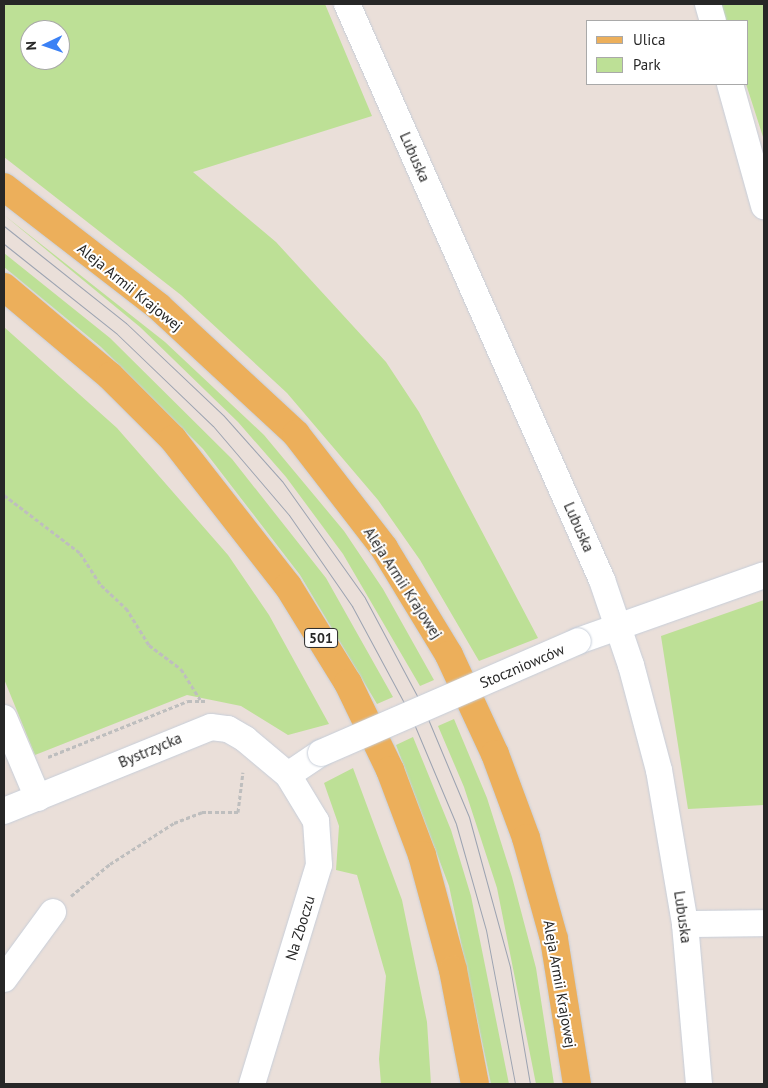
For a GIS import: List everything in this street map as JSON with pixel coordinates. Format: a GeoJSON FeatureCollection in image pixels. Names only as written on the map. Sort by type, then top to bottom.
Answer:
{"type":"FeatureCollection","features":[{"type":"Feature","properties":{"kind":"main road","name":"Aleja Armii Krajowej"},"geometry":{"type":"LineString","coordinates":[[4,187],[159,307],[296,434],[384,548],[448,655],[495,754],[526,838],[554,939],[576,1084]]}},
{"type":"Feature","properties":{"kind":"main road","name":"501"},"geometry":{"type":"LineString","coordinates":[[4,287],[110,376],[173,439],[288,586],[348,683],[390,770],[422,855],[453,970],[475,1084]]}},
{"type":"Feature","properties":{"kind":"street","name":"Lubuska"},"geometry":{"type":"LineString","coordinates":[[347,4],[602,580],[617,625],[659,770],[685,924],[699,1084]]}},
{"type":"Feature","properties":{"kind":"street"},"geometry":{"type":"LineString","coordinates":[[708,4],[713,20]]}},
{"type":"Feature","properties":{"kind":"street"},"geometry":{"type":"LineString","coordinates":[[730,85],[764,206]]}},
{"type":"Feature","properties":{"kind":"street","name":"Stoczniowców"},"geometry":{"type":"LineString","coordinates":[[288,775],[321,753],[578,641],[617,625],[764,576]]}},
{"type":"Feature","properties":{"kind":"street"},"geometry":{"type":"LineString","coordinates":[[4,718],[38,798]]}},
{"type":"Feature","properties":{"kind":"street","name":"Bystrzycka"},"geometry":{"type":"LineString","coordinates":[[4,811],[193,731],[228,729],[244,739],[288,775]]}},
{"type":"Feature","properties":{"kind":"street","name":"Na Zboczu"},"geometry":{"type":"LineString","coordinates":[[252,1084],[318,865],[316,821],[288,775]]}},
{"type":"Feature","properties":{"kind":"street"},"geometry":{"type":"LineString","coordinates":[[4,979],[53,912]]}},
{"type":"Feature","properties":{"kind":"street"},"geometry":{"type":"LineString","coordinates":[[685,924],[764,923]]}},
{"type":"Feature","properties":{"kind":"path"},"geometry":{"type":"LineString","coordinates":[[4,494],[80,553],[101,585],[126,608],[149,645],[181,669],[200,700]]}},
{"type":"Feature","properties":{"kind":"path"},"geometry":{"type":"LineString","coordinates":[[24,766],[200,700],[210,702]]}},
{"type":"Feature","properties":{"kind":"path"},"geometry":{"type":"LineString","coordinates":[[53,912],[110,864],[174,823],[202,812],[238,812],[244,739]]}},
{"type":"Feature","properties":{"kind":"green space"},"geometry":{"type":"Polygon","coordinates":[[[4,4],[325,4],[372,116],[193,172],[276,242],[386,362],[419,412],[538,638],[479,661],[420,560],[378,500],[287,393],[181,295],[4,157],[4,4]]]}},
{"type":"Feature","properties":{"kind":"green space"},"geometry":{"type":"Polygon","coordinates":[[[721,4],[764,4],[764,140],[746,85],[748,85],[748,20],[725,20],[721,4]]]}},
{"type":"Feature","properties":{"kind":"green space"},"geometry":{"type":"Polygon","coordinates":[[[4,215],[165,342],[264,435],[344,531],[383,589],[434,680],[420,686],[343,554],[286,477],[238,422],[140,327],[4,215]]]}},
{"type":"Feature","properties":{"kind":"green space"},"geometry":{"type":"Polygon","coordinates":[[[4,253],[110,338],[232,459],[326,578],[393,697],[377,704],[300,575],[203,449],[101,347],[4,267],[4,253]]]}},
{"type":"Feature","properties":{"kind":"green space"},"geometry":{"type":"Polygon","coordinates":[[[4,327],[117,428],[228,555],[269,615],[329,724],[288,735],[241,706],[187,695],[35,755],[4,679],[4,327]]]}},
{"type":"Feature","properties":{"kind":"green space"},"geometry":{"type":"Polygon","coordinates":[[[764,600],[764,805],[688,809],[661,636],[764,600]]]}},
{"type":"Feature","properties":{"kind":"green space"},"geometry":{"type":"Polygon","coordinates":[[[454,719],[487,798],[512,877],[536,968],[554,1084],[536,1084],[497,888],[464,787],[438,726],[454,719]]]}},
{"type":"Feature","properties":{"kind":"green space"},"geometry":{"type":"Polygon","coordinates":[[[413,737],[451,830],[471,896],[509,1084],[491,1084],[449,886],[396,745],[413,737]]]}},
{"type":"Feature","properties":{"kind":"green space"},"geometry":{"type":"Polygon","coordinates":[[[353,768],[402,900],[427,1022],[431,1084],[381,1084],[379,1059],[386,976],[357,875],[336,870],[339,826],[324,783],[353,768]]]}},
{"type":"Feature","properties":{"kind":"tram line"},"geometry":{"type":"LineString","coordinates":[[4,226],[126,323],[224,416],[282,481],[365,598],[423,707],[469,817],[510,967],[530,1084]]}},
{"type":"Feature","properties":{"kind":"tram line"},"geometry":{"type":"LineString","coordinates":[[4,244],[117,334],[213,426],[289,515],[352,606],[409,712],[456,824],[486,930],[515,1084]]}}]}
